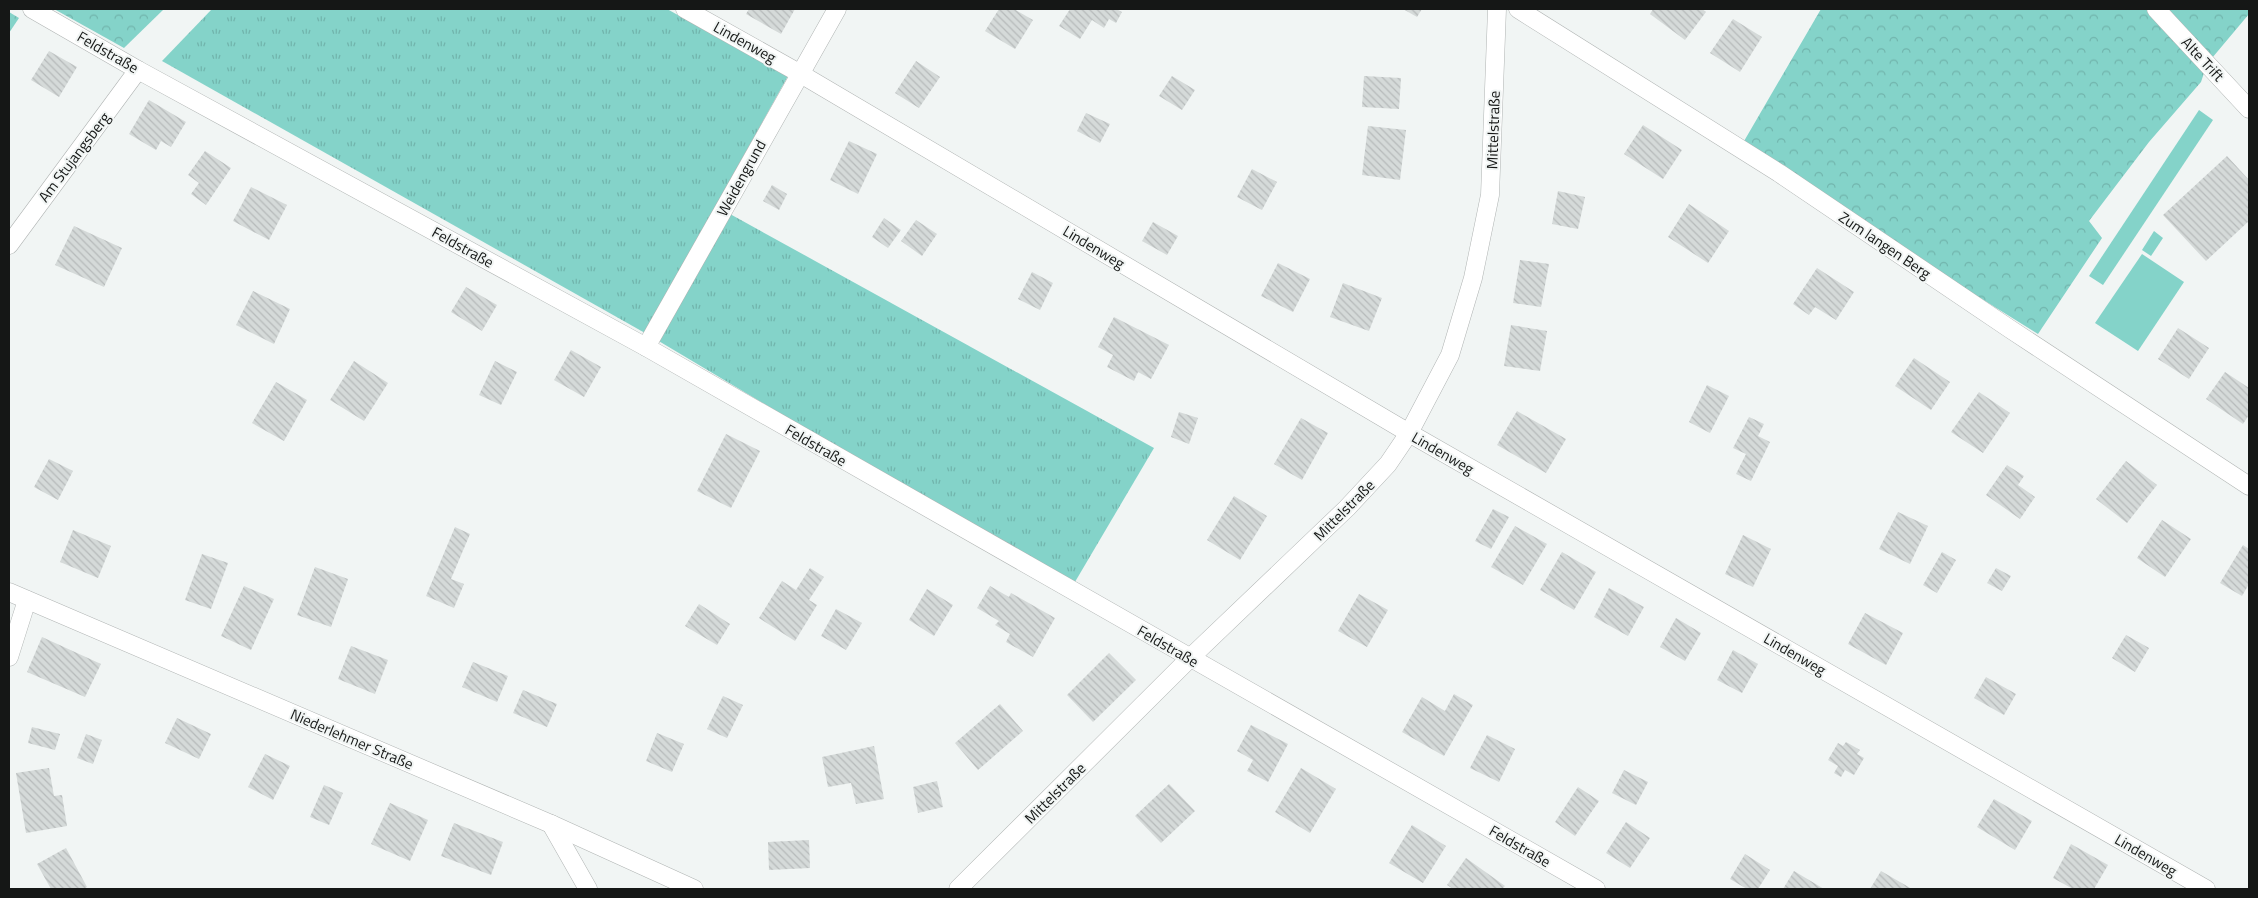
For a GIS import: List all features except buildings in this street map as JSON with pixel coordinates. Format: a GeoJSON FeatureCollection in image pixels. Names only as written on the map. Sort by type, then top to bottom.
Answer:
{"type":"FeatureCollection","features":[{"type":"Feature","properties":{"kind":"street","name":"Feldstraße"},"geometry":{"type":"LineString","coordinates":[[32,9],[138,70],[646,347],[1596,889]]}},
{"type":"Feature","properties":{"kind":"street","name":"Lindenweg"},"geometry":{"type":"LineString","coordinates":[[685,9],[800,73],[1408,433],[2206,889]]}},
{"type":"Feature","properties":{"kind":"street","name":"Weidengrund"},"geometry":{"type":"LineString","coordinates":[[646,347],[837,9]]}},
{"type":"Feature","properties":{"kind":"street","name":"Mittelstraße"},"geometry":{"type":"LineString","coordinates":[[958,889],[1190,658],[1347,508],[1388,464],[1408,433],[1450,355],[1473,278],[1490,195],[1497,9]]}},
{"type":"Feature","properties":{"kind":"street","name":"Zum langen Berg"},"geometry":{"type":"LineString","coordinates":[[1518,9],[1779,172],[2010,329],[2249,486]]}},
{"type":"Feature","properties":{"kind":"street","name":"Alte Trift"},"geometry":{"type":"LineString","coordinates":[[2156,9],[2249,109]]}},
{"type":"Feature","properties":{"kind":"street","name":"Am Stujangsberg"},"geometry":{"type":"LineString","coordinates":[[9,244],[138,70]]}},
{"type":"Feature","properties":{"kind":"street","name":"Niederlehmer Straße"},"geometry":{"type":"LineString","coordinates":[[9,592],[551,824],[694,889]]}},
{"type":"Feature","properties":{"kind":"street"},"geometry":{"type":"LineString","coordinates":[[9,657],[27,600]]}},
{"type":"Feature","properties":{"kind":"street"},"geometry":{"type":"LineString","coordinates":[[551,824],[588,889]]}},
{"type":"Feature","properties":{"kind":"green space"},"geometry":{"type":"Polygon","coordinates":[[[54,9],[164,9],[124,48],[54,9]]]}},
{"type":"Feature","properties":{"kind":"green space"},"geometry":{"type":"Polygon","coordinates":[[[212,9],[667,9],[788,76],[645,333],[162,61],[212,9]]]}},
{"type":"Feature","properties":{"kind":"green space"},"geometry":{"type":"Polygon","coordinates":[[[1821,9],[2249,9],[2249,14],[2207,64],[2201,82],[2149,142],[2089,221],[2102,238],[2038,334],[1740,148],[1821,9]]]}},
{"type":"Feature","properties":{"kind":"green space"},"geometry":{"type":"Polygon","coordinates":[[[9,12],[19,18],[9,33],[9,12]]]}},
{"type":"Feature","properties":{"kind":"green space"},"geometry":{"type":"Polygon","coordinates":[[[2199,110],[2213,120],[2103,285],[2089,276],[2199,110]]]}},
{"type":"Feature","properties":{"kind":"green space"},"geometry":{"type":"Polygon","coordinates":[[[730,214],[1154,448],[1072,587],[657,340],[730,214]]]}},
{"type":"Feature","properties":{"kind":"green space"},"geometry":{"type":"Polygon","coordinates":[[[2154,231],[2163,238],[2151,256],[2142,250],[2154,231]]]}},
{"type":"Feature","properties":{"kind":"green space"},"geometry":{"type":"Polygon","coordinates":[[[2142,254],[2184,282],[2138,351],[2095,323],[2142,254]]]}}]}
